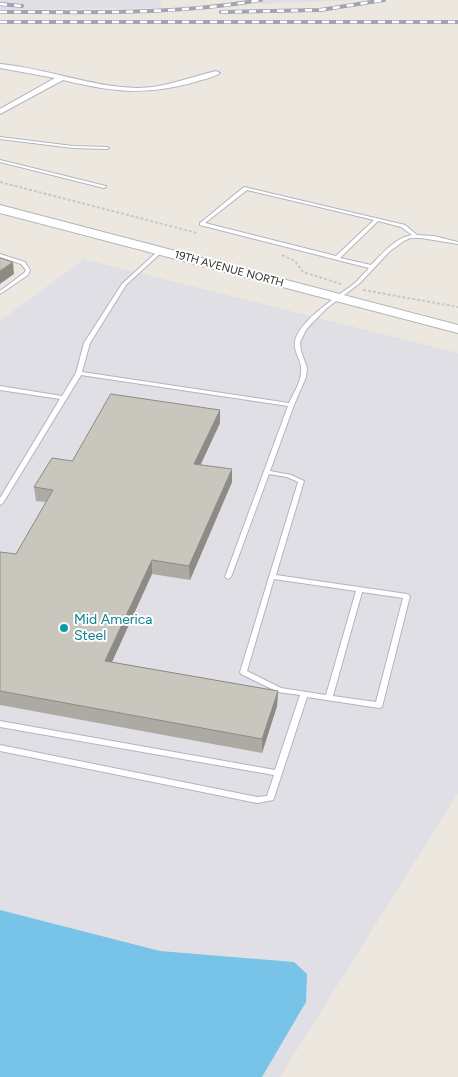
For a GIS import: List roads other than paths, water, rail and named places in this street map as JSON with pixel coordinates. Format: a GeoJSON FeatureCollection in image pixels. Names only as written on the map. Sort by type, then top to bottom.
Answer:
{"type":"FeatureCollection","features":[{"type":"Feature","properties":{"kind":"street"},"geometry":{"type":"LineString","coordinates":[[0,66],[13,67],[60,78],[138,90],[172,86],[216,73]]}},
{"type":"Feature","properties":{"kind":"street"},"geometry":{"type":"LineString","coordinates":[[0,112],[60,78]]}},
{"type":"Feature","properties":{"kind":"street","name":"19TH AVENUE NORTH"},"geometry":{"type":"LineString","coordinates":[[0,209],[458,329]]}},
{"type":"Feature","properties":{"kind":"lane"},"geometry":{"type":"LineString","coordinates":[[0,138],[73,147],[107,148]]}},
{"type":"Feature","properties":{"kind":"lane"},"geometry":{"type":"LineString","coordinates":[[0,161],[104,187]]}},
{"type":"Feature","properties":{"kind":"lane"},"geometry":{"type":"LineString","coordinates":[[372,267],[202,224],[246,188],[403,226],[417,237]]}},
{"type":"Feature","properties":{"kind":"lane"},"geometry":{"type":"LineString","coordinates":[[338,258],[377,220]]}},
{"type":"Feature","properties":{"kind":"lane"},"geometry":{"type":"LineString","coordinates":[[228,576],[304,373],[296,346],[303,330],[336,297],[351,287],[397,243],[409,237],[429,236],[458,243]]}},
{"type":"Feature","properties":{"kind":"lane"},"geometry":{"type":"LineString","coordinates":[[0,504],[79,373],[87,343],[124,284],[160,251]]}},
{"type":"Feature","properties":{"kind":"lane"},"geometry":{"type":"LineString","coordinates":[[0,255],[23,263],[28,270],[26,274],[0,293]]}},
{"type":"Feature","properties":{"kind":"lane"},"geometry":{"type":"LineString","coordinates":[[79,373],[291,405]]}},
{"type":"Feature","properties":{"kind":"lane"},"geometry":{"type":"LineString","coordinates":[[0,388],[64,398]]}},
{"type":"Feature","properties":{"kind":"lane"},"geometry":{"type":"LineString","coordinates":[[268,472],[289,476],[301,482],[243,672],[280,690],[379,705],[407,596],[273,577]]}},
{"type":"Feature","properties":{"kind":"lane"},"geometry":{"type":"LineString","coordinates":[[329,698],[360,589]]}},
{"type":"Feature","properties":{"kind":"lane"},"geometry":{"type":"LineString","coordinates":[[0,748],[257,800],[270,798],[304,694]]}},
{"type":"Feature","properties":{"kind":"lane"},"geometry":{"type":"LineString","coordinates":[[0,724],[277,773]]}},
{"type":"Feature","properties":{"kind":"water"},"geometry":{"type":"Polygon","coordinates":[[[0,910],[160,951],[294,962],[307,974],[306,1002],[262,1077],[0,1077],[0,910]]]}},
{"type":"Feature","properties":{"kind":"railway"},"geometry":{"type":"LineString","coordinates":[[0,12],[163,10],[228,5],[261,0]]}},
{"type":"Feature","properties":{"kind":"railway"},"geometry":{"type":"LineString","coordinates":[[221,12],[320,10],[384,0]]}},
{"type":"Feature","properties":{"kind":"railway"},"geometry":{"type":"LineString","coordinates":[[0,4],[22,6]]}},
{"type":"Feature","properties":{"kind":"railway"},"geometry":{"type":"LineString","coordinates":[[0,22],[458,22]]}},
{"type":"Feature","properties":{"kind":"place","name":"Mid America Steel"},"geometry":{"type":"Point","coordinates":[64,628]}}]}
